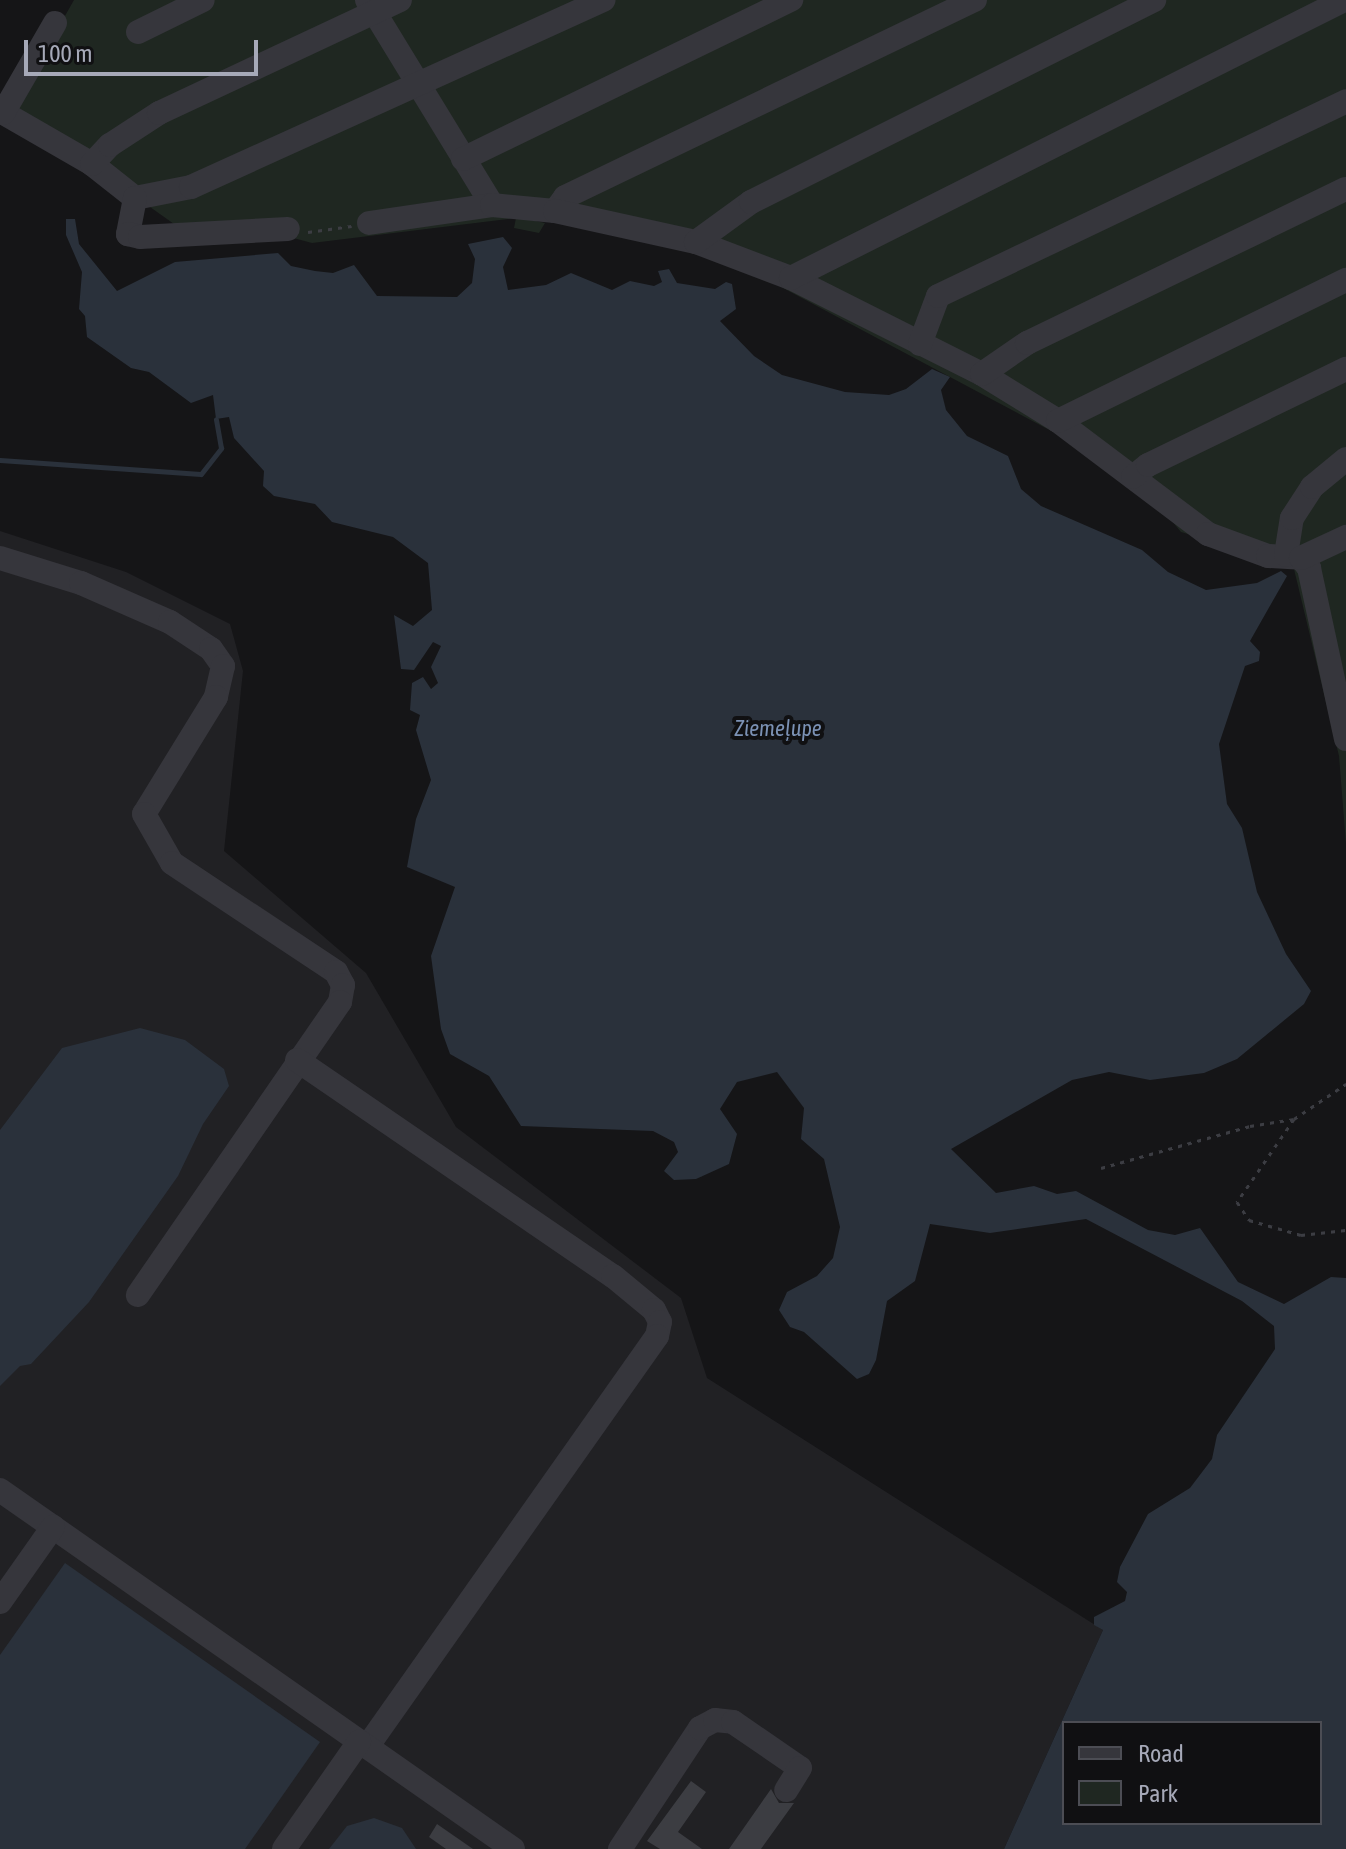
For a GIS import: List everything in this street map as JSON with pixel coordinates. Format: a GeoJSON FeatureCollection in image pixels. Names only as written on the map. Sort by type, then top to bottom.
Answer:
{"type":"FeatureCollection","features":[{"type":"Feature","properties":{"kind":"lane"},"geometry":{"type":"LineString","coordinates":[[138,32],[203,0]]}},
{"type":"Feature","properties":{"kind":"lane"},"geometry":{"type":"LineString","coordinates":[[92,164],[110,145],[159,113],[371,6],[400,0]]}},
{"type":"Feature","properties":{"kind":"lane"},"geometry":{"type":"LineString","coordinates":[[55,23],[2,112],[92,164],[135,198],[191,187],[604,0]]}},
{"type":"Feature","properties":{"kind":"lane"},"geometry":{"type":"LineString","coordinates":[[463,159],[791,0]]}},
{"type":"Feature","properties":{"kind":"lane"},"geometry":{"type":"LineString","coordinates":[[555,211],[565,197],[975,0]]}},
{"type":"Feature","properties":{"kind":"lane"},"geometry":{"type":"LineString","coordinates":[[696,242],[751,202],[1154,0]]}},
{"type":"Feature","properties":{"kind":"lane"},"geometry":{"type":"LineString","coordinates":[[791,278],[1344,0]]}},
{"type":"Feature","properties":{"kind":"lane"},"geometry":{"type":"LineString","coordinates":[[371,6],[492,205]]}},
{"type":"Feature","properties":{"kind":"lane"},"geometry":{"type":"LineString","coordinates":[[920,344],[938,296],[1346,101]]}},
{"type":"Feature","properties":{"kind":"lane"},"geometry":{"type":"LineString","coordinates":[[982,374],[1027,343],[1346,189]]}},
{"type":"Feature","properties":{"kind":"lane"},"geometry":{"type":"LineString","coordinates":[[135,198],[128,234],[140,237],[288,229]]}},
{"type":"Feature","properties":{"kind":"lane"},"geometry":{"type":"LineString","coordinates":[[369,223],[492,205],[555,211],[696,242],[791,278],[982,374],[1058,421],[1208,534],[1268,556],[1294,556],[1346,537]]}},
{"type":"Feature","properties":{"kind":"lane"},"geometry":{"type":"LineString","coordinates":[[1058,421],[1346,280]]}},
{"type":"Feature","properties":{"kind":"lane"},"geometry":{"type":"LineString","coordinates":[[1133,477],[1148,465],[1346,369]]}},
{"type":"Feature","properties":{"kind":"lane"},"geometry":{"type":"LineString","coordinates":[[1345,728],[1335,631],[1309,568],[1294,556],[1292,518],[1312,487],[1346,459]]}},
{"type":"Feature","properties":{"kind":"lane"},"geometry":{"type":"LineString","coordinates":[[0,558],[81,583],[170,622],[211,649],[223,666],[216,697],[144,814],[172,863],[336,972],[343,985],[340,1002],[297,1060],[138,1295]]}},
{"type":"Feature","properties":{"kind":"lane"},"geometry":{"type":"LineString","coordinates":[[284,1849],[657,1336],[660,1322],[654,1310],[613,1276],[297,1060]]}},
{"type":"Feature","properties":{"kind":"lane"},"geometry":{"type":"LineString","coordinates":[[0,1490],[513,1849]]}},
{"type":"Feature","properties":{"kind":"lane"},"geometry":{"type":"LineString","coordinates":[[0,1602],[53,1527]]}},
{"type":"Feature","properties":{"kind":"lane"},"geometry":{"type":"LineString","coordinates":[[620,1849],[700,1728],[715,1720],[733,1722],[800,1768],[786,1790]]}},
{"type":"Feature","properties":{"kind":"path"},"geometry":{"type":"LineString","coordinates":[[288,229],[316,232],[369,223]]}},
{"type":"Feature","properties":{"kind":"path"},"geometry":{"type":"LineString","coordinates":[[1101,1168],[1294,1119],[1346,1084]]}},
{"type":"Feature","properties":{"kind":"path"},"geometry":{"type":"LineString","coordinates":[[1294,1119],[1237,1202],[1249,1220],[1301,1235],[1346,1230]]}},
{"type":"Feature","properties":{"kind":"shaded area"},"geometry":{"type":"Polygon","coordinates":[[[0,531],[126,572],[230,624],[243,671],[224,851],[366,973],[456,1127],[681,1298],[707,1378],[1103,1630],[1004,1849],[0,1849],[0,531]]]}},
{"type":"Feature","properties":{"kind":"green space"},"geometry":{"type":"Polygon","coordinates":[[[74,0],[1346,0],[1346,844],[1339,756],[1293,565],[1181,532],[1134,475],[721,255],[553,213],[522,218],[545,223],[539,233],[514,228],[516,218],[312,243],[241,224],[181,229],[12,109],[74,0]]]}},
{"type":"Feature","properties":{"kind":"water","name":"Ziemeļupe"},"geometry":{"type":"Polygon","coordinates":[[[66,219],[75,219],[79,244],[117,291],[175,262],[278,253],[291,266],[315,271],[333,273],[354,265],[377,296],[457,297],[472,283],[475,259],[468,244],[503,237],[512,248],[503,267],[508,290],[546,285],[571,273],[612,290],[630,281],[654,286],[662,282],[658,271],[669,269],[677,283],[715,289],[726,282],[732,284],[736,309],[720,321],[754,356],[782,375],[845,392],[889,395],[906,389],[932,369],[950,377],[941,390],[946,410],[967,436],[1008,456],[1021,489],[1041,506],[1142,550],[1168,572],[1206,590],[1257,583],[1281,571],[1287,576],[1250,641],[1260,652],[1259,661],[1245,666],[1219,744],[1227,804],[1242,828],[1257,892],[1286,954],[1311,991],[1304,1004],[1237,1059],[1204,1073],[1150,1080],[1109,1072],[1072,1080],[951,1149],[996,1193],[1034,1186],[1057,1194],[1076,1191],[1148,1230],[1175,1235],[1200,1228],[1238,1282],[1284,1304],[1331,1277],[1346,1278],[1346,1849],[1004,1849],[1103,1630],[1094,1625],[1094,1617],[1125,1601],[1127,1592],[1117,1582],[1120,1567],[1148,1514],[1190,1488],[1212,1459],[1217,1435],[1275,1349],[1274,1326],[1242,1301],[1086,1219],[990,1233],[930,1224],[915,1281],[887,1301],[876,1360],[869,1374],[857,1379],[804,1332],[790,1327],[779,1310],[787,1292],[817,1276],[833,1258],[840,1227],[824,1159],[801,1139],[804,1108],[777,1072],[737,1082],[720,1109],[737,1134],[729,1164],[696,1179],[674,1180],[664,1171],[678,1152],[674,1142],[653,1131],[521,1126],[489,1076],[450,1054],[441,1029],[431,956],[455,887],[407,867],[416,819],[431,780],[416,730],[420,715],[410,710],[412,683],[423,677],[431,689],[438,683],[431,667],[441,646],[433,642],[414,670],[401,669],[394,615],[413,626],[432,610],[428,563],[393,537],[332,522],[315,504],[274,496],[263,486],[264,471],[234,438],[229,417],[216,419],[213,395],[191,403],[149,372],[131,368],[87,337],[85,316],[79,309],[82,272],[66,235],[66,219]]]}},
{"type":"Feature","properties":{"kind":"water"},"geometry":{"type":"Polygon","coordinates":[[[140,1028],[185,1040],[224,1069],[229,1086],[203,1124],[178,1176],[89,1302],[31,1364],[20,1366],[0,1386],[0,1130],[62,1048],[140,1028]]]}},
{"type":"Feature","properties":{"kind":"water"},"geometry":{"type":"Polygon","coordinates":[[[65,1563],[320,1742],[245,1849],[0,1849],[0,1655],[65,1563]]]}},
{"type":"Feature","properties":{"kind":"water"},"geometry":{"type":"Polygon","coordinates":[[[374,1818],[402,1828],[416,1849],[329,1849],[347,1826],[374,1818]]]}},
{"type":"Feature","properties":{"kind":"building"},"geometry":{"type":"Polygon","coordinates":[[[691,1781],[706,1792],[678,1832],[702,1849],[660,1849],[647,1841],[691,1781]]]}},
{"type":"Feature","properties":{"kind":"building"},"geometry":{"type":"Polygon","coordinates":[[[771,1789],[779,1803],[794,1803],[761,1849],[729,1849],[771,1789]]]}},
{"type":"Feature","properties":{"kind":"building"},"geometry":{"type":"Polygon","coordinates":[[[437,1824],[473,1849],[446,1849],[429,1837],[437,1824]]]}},
{"type":"Feature","properties":{"kind":"waterway"},"geometry":{"type":"LineString","coordinates":[[0,460],[201,474],[221,448],[216,419]]}}]}
